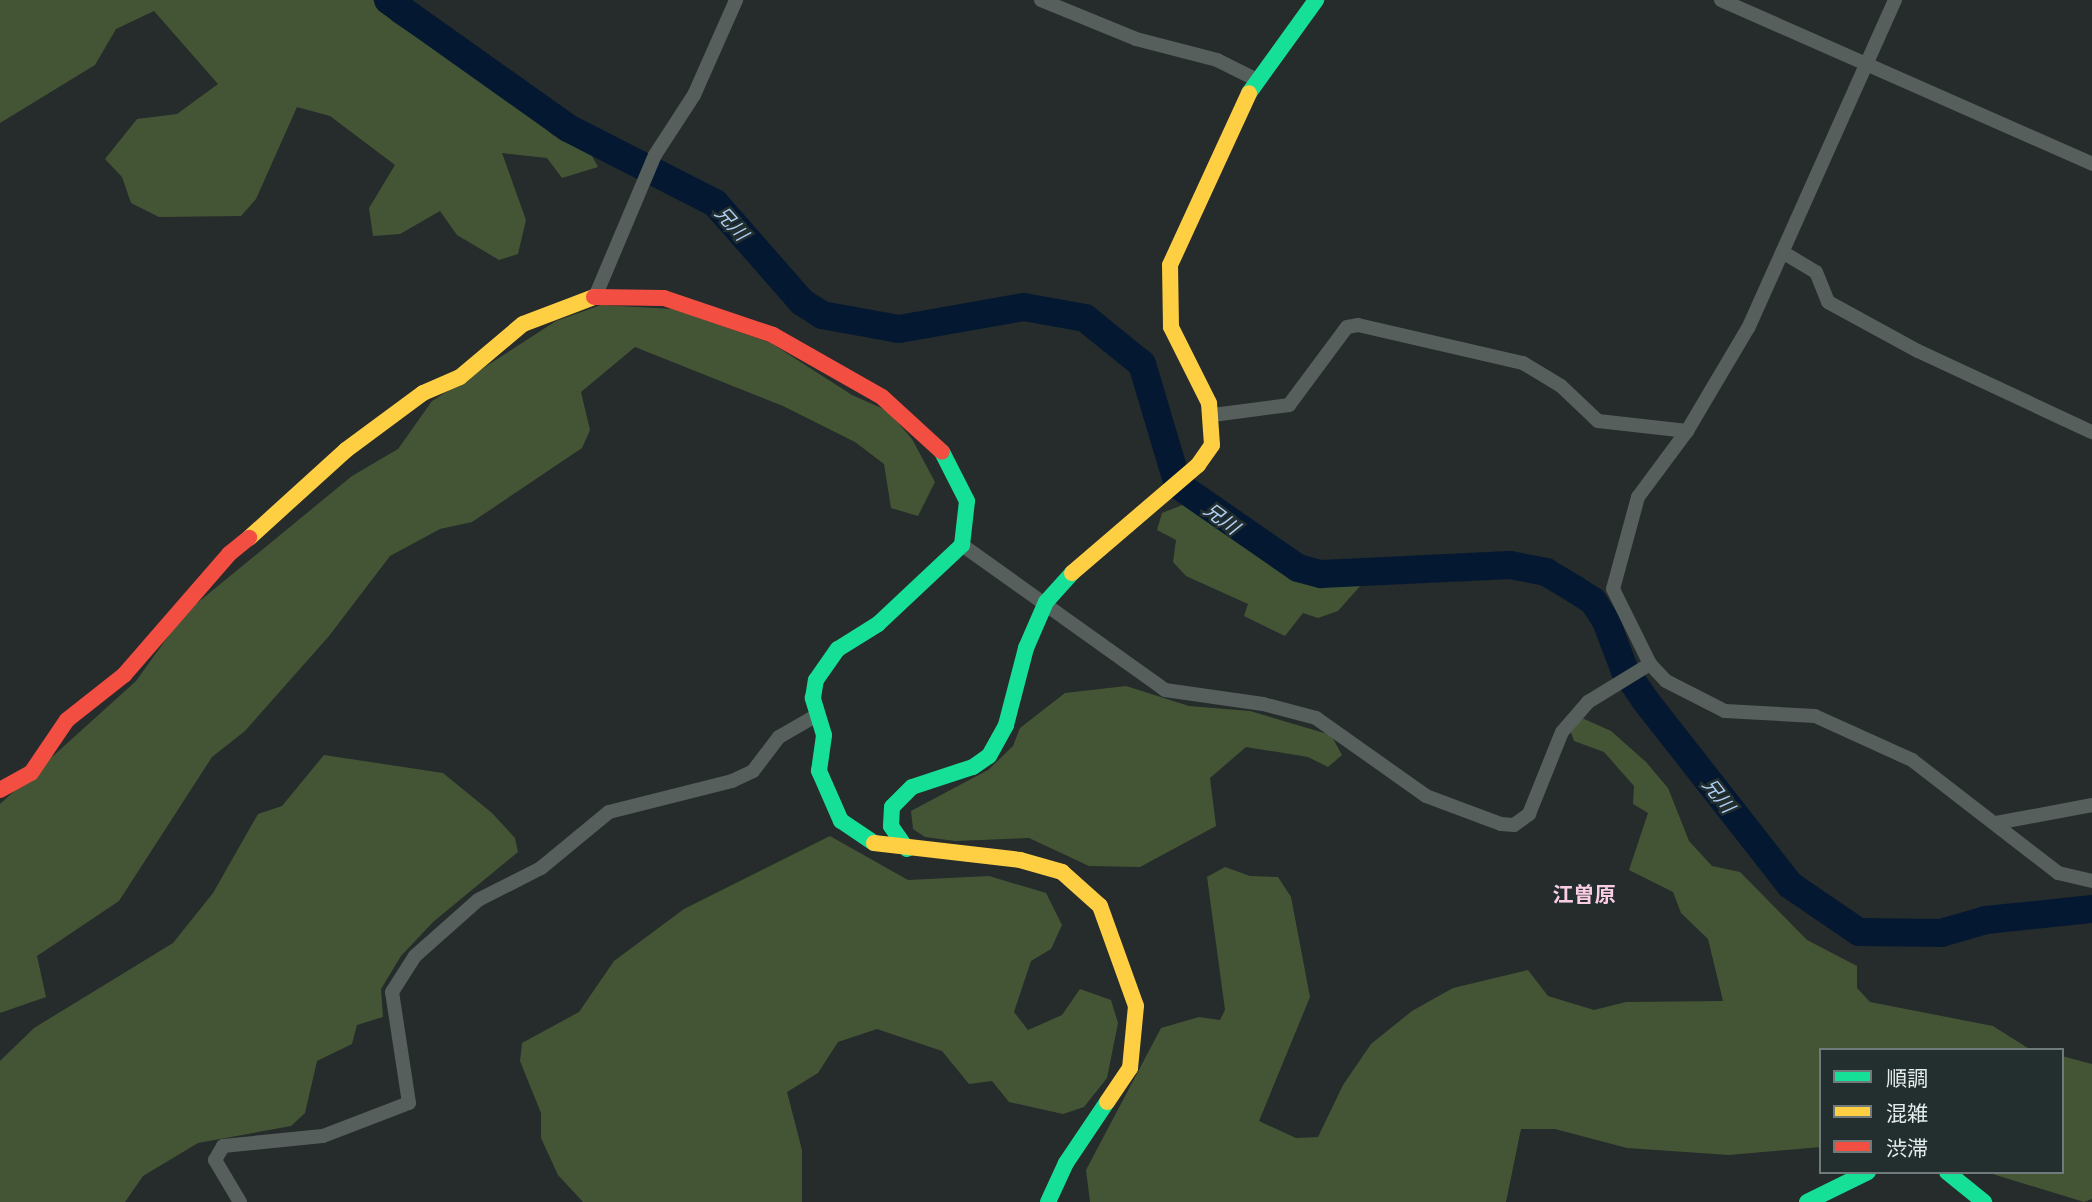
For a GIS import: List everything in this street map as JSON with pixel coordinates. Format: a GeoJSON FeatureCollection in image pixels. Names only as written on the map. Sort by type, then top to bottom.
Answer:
{"type":"FeatureCollection","features":[{"type":"Feature","properties":{"kind":"street"},"geometry":{"type":"LineString","coordinates":[[596,297],[655,155],[694,95],[736,0]]}},
{"type":"Feature","properties":{"kind":"street"},"geometry":{"type":"LineString","coordinates":[[1041,0],[1114,31],[1217,60],[1255,79]]}},
{"type":"Feature","properties":{"kind":"street"},"geometry":{"type":"LineString","coordinates":[[906,849],[891,826],[892,807],[912,787],[973,767],[989,756],[1006,725],[1026,648],[1046,603],[1084,559],[1198,465],[1212,445],[1213,415],[1173,334],[1170,265],[1255,79],[1316,0]]}},
{"type":"Feature","properties":{"kind":"street"},"geometry":{"type":"LineString","coordinates":[[1721,0],[2092,164]]}},
{"type":"Feature","properties":{"kind":"street"},"geometry":{"type":"LineString","coordinates":[[1895,0],[1784,253],[1687,431],[1637,497],[1613,589],[1644,667],[1666,681],[1725,711],[1815,716],[1912,760],[2058,873],[2092,881]]}},
{"type":"Feature","properties":{"kind":"street"},"geometry":{"type":"LineString","coordinates":[[1784,253],[1816,272],[1828,302],[1899,342],[2092,432]]}},
{"type":"Feature","properties":{"kind":"street"},"geometry":{"type":"LineString","coordinates":[[0,790],[31,773],[77,709],[124,675],[229,554],[283,512],[346,450],[423,393],[460,377],[523,324],[596,297],[680,301],[773,335],[882,397],[947,457],[967,501],[962,545],[878,624],[824,663],[813,698],[824,735],[820,771],[841,821],[858,837],[906,849],[1052,868],[1089,893],[1113,932],[1136,1006],[1130,1068],[1066,1163],[1048,1202]]}},
{"type":"Feature","properties":{"kind":"street"},"geometry":{"type":"LineString","coordinates":[[1213,415],[1289,405],[1347,327],[1358,325],[1523,363],[1562,386],[1598,421],[1687,431]]}},
{"type":"Feature","properties":{"kind":"street"},"geometry":{"type":"LineString","coordinates":[[962,545],[1166,690],[1262,704],[1316,718],[1422,794],[1501,824],[1514,825],[1529,814],[1562,732],[1610,687],[1644,667]]}},
{"type":"Feature","properties":{"kind":"street"},"geometry":{"type":"LineString","coordinates":[[240,1202],[215,1160],[223,1146],[323,1136],[409,1103],[391,992],[415,956],[478,900],[541,868],[609,813],[732,781],[753,771],[779,737],[817,715]]}},
{"type":"Feature","properties":{"kind":"street"},"geometry":{"type":"LineString","coordinates":[[1996,823],[2092,805]]}},
{"type":"Feature","properties":{"kind":"street"},"geometry":{"type":"LineString","coordinates":[[1807,1202],[1864,1174]]}},
{"type":"Feature","properties":{"kind":"street"},"geometry":{"type":"LineString","coordinates":[[1949,1174],[1984,1202]]}},
{"type":"Feature","properties":{"kind":"green space"},"geometry":{"type":"Polygon","coordinates":[[[0,0],[373,0],[392,21],[512,100],[553,135],[592,156],[598,167],[562,178],[547,158],[502,153],[526,220],[518,254],[499,260],[457,235],[440,211],[400,234],[373,236],[369,208],[395,165],[330,116],[297,107],[256,199],[241,216],[159,217],[131,203],[122,177],[105,159],[137,119],[177,114],[218,84],[154,11],[116,29],[95,65],[0,123],[0,0]]]}},
{"type":"Feature","properties":{"kind":"green space"},"geometry":{"type":"Polygon","coordinates":[[[601,305],[673,309],[771,343],[852,395],[888,411],[912,439],[935,482],[918,516],[891,508],[884,464],[855,442],[783,406],[635,347],[581,392],[590,430],[582,448],[472,522],[440,529],[390,556],[329,636],[245,731],[212,757],[119,901],[37,956],[46,997],[0,1013],[0,804],[136,681],[185,613],[352,476],[398,449],[432,401],[556,321],[601,305]]]}},
{"type":"Feature","properties":{"kind":"green space"},"geometry":{"type":"Polygon","coordinates":[[[1185,504],[1281,570],[1318,583],[1350,578],[1361,585],[1338,611],[1318,618],[1303,613],[1285,636],[1244,616],[1248,604],[1186,576],[1173,562],[1176,540],[1157,530],[1162,513],[1185,504]]]}},
{"type":"Feature","properties":{"kind":"green space"},"geometry":{"type":"Polygon","coordinates":[[[1126,686],[1189,706],[1250,711],[1331,735],[1342,755],[1328,767],[1308,757],[1246,747],[1210,778],[1216,826],[1140,867],[1089,866],[1029,838],[955,841],[925,837],[913,829],[911,811],[988,770],[1013,746],[1020,728],[1065,693],[1126,686]]]}},
{"type":"Feature","properties":{"kind":"green space"},"geometry":{"type":"Polygon","coordinates":[[[1582,718],[1611,731],[1646,762],[1668,788],[1689,841],[1712,866],[1740,872],[1807,940],[1857,966],[1857,988],[1870,1002],[1993,1026],[2028,1048],[1819,1048],[1819,1147],[1729,1155],[1627,1148],[1555,1129],[1521,1129],[1506,1202],[1090,1202],[1086,1170],[1161,1028],[1199,1017],[1220,1020],[1225,1010],[1207,877],[1225,867],[1250,876],[1278,877],[1291,897],[1310,997],[1259,1121],[1296,1138],[1318,1137],[1343,1085],[1371,1044],[1412,1011],[1453,988],[1528,970],[1548,996],[1594,1010],[1626,1002],[1723,1001],[1708,939],[1681,913],[1673,892],[1629,870],[1648,813],[1633,804],[1634,786],[1604,752],[1574,741],[1570,730],[1582,718]]]}},
{"type":"Feature","properties":{"kind":"green space"},"geometry":{"type":"Polygon","coordinates":[[[324,755],[443,773],[492,813],[515,838],[518,852],[433,922],[401,956],[381,989],[383,1017],[357,1025],[352,1044],[317,1061],[305,1113],[291,1126],[198,1143],[143,1176],[125,1202],[0,1202],[0,1061],[34,1028],[173,943],[213,893],[258,814],[282,806],[324,755]]]}},
{"type":"Feature","properties":{"kind":"green space"},"geometry":{"type":"Polygon","coordinates":[[[830,836],[908,880],[989,876],[1046,893],[1062,925],[1051,949],[1031,961],[1014,1012],[1028,1030],[1062,1015],[1080,989],[1111,1000],[1118,1023],[1107,1078],[1084,1107],[1063,1114],[1009,1102],[992,1081],[969,1084],[942,1051],[877,1029],[838,1042],[818,1073],[787,1092],[802,1150],[802,1202],[583,1202],[558,1175],[541,1138],[541,1113],[520,1061],[522,1043],[579,1012],[614,961],[684,909],[830,836]]]}},
{"type":"Feature","properties":{"kind":"green space"},"geometry":{"type":"Polygon","coordinates":[[[2064,1057],[2092,1064],[2092,1199],[2084,1202],[1993,1174],[2064,1174],[2064,1057]]]}},
{"type":"Feature","properties":{"kind":"waterway","name":"兄川"},"geometry":{"type":"LineString","coordinates":[[388,0],[568,128],[715,203],[802,302],[822,315],[899,329],[1024,307],[1085,318],[1142,364],[1178,485],[1298,568],[1321,574],[1510,565],[1546,572],[1576,590],[1593,601],[1606,621],[1625,671],[1645,700],[1790,885],[1859,932],[1941,933],[1986,920],[2092,909]]}},
{"type":"Feature","properties":{"kind":"traffic: fast"},"geometry":{"type":"LineString","coordinates":[[1249,93],[1316,0]]}},
{"type":"Feature","properties":{"kind":"traffic: fast"},"geometry":{"type":"LineString","coordinates":[[874,843],[841,821],[819,771],[824,735],[813,698],[816,680],[838,649],[878,624],[962,545],[967,501],[942,452]]}},
{"type":"Feature","properties":{"kind":"traffic: fast"},"geometry":{"type":"LineString","coordinates":[[907,849],[891,826],[892,807],[912,787],[973,767],[989,756],[1006,725],[1026,648],[1046,602],[1072,573]]}},
{"type":"Feature","properties":{"kind":"traffic: fast"},"geometry":{"type":"LineString","coordinates":[[1048,1202],[1066,1163],[1107,1102]]}},
{"type":"Feature","properties":{"kind":"traffic: fast"},"geometry":{"type":"LineString","coordinates":[[1807,1202],[1864,1174]]}},
{"type":"Feature","properties":{"kind":"traffic: fast"},"geometry":{"type":"LineString","coordinates":[[1949,1174],[1984,1202]]}},
{"type":"Feature","properties":{"kind":"traffic: slow"},"geometry":{"type":"LineString","coordinates":[[1072,573],[1198,465],[1212,445],[1209,403],[1171,327],[1170,265],[1249,93]]}},
{"type":"Feature","properties":{"kind":"traffic: slow"},"geometry":{"type":"LineString","coordinates":[[249,538],[346,450],[423,393],[460,377],[523,324],[594,297]]}},
{"type":"Feature","properties":{"kind":"traffic: slow"},"geometry":{"type":"LineString","coordinates":[[874,843],[1020,860],[1062,872],[1100,906],[1136,1006],[1130,1068],[1107,1102]]}},
{"type":"Feature","properties":{"kind":"traffic: jam"},"geometry":{"type":"LineString","coordinates":[[594,297],[664,298],[773,335],[882,397],[942,452]]}},
{"type":"Feature","properties":{"kind":"traffic: jam"},"geometry":{"type":"LineString","coordinates":[[0,790],[31,773],[67,720],[124,675],[229,554],[249,538]]}},
{"type":"Feature","properties":{"kind":"district","name":"江曽原"},"geometry":{"type":"Point","coordinates":[1584,894]}}]}
